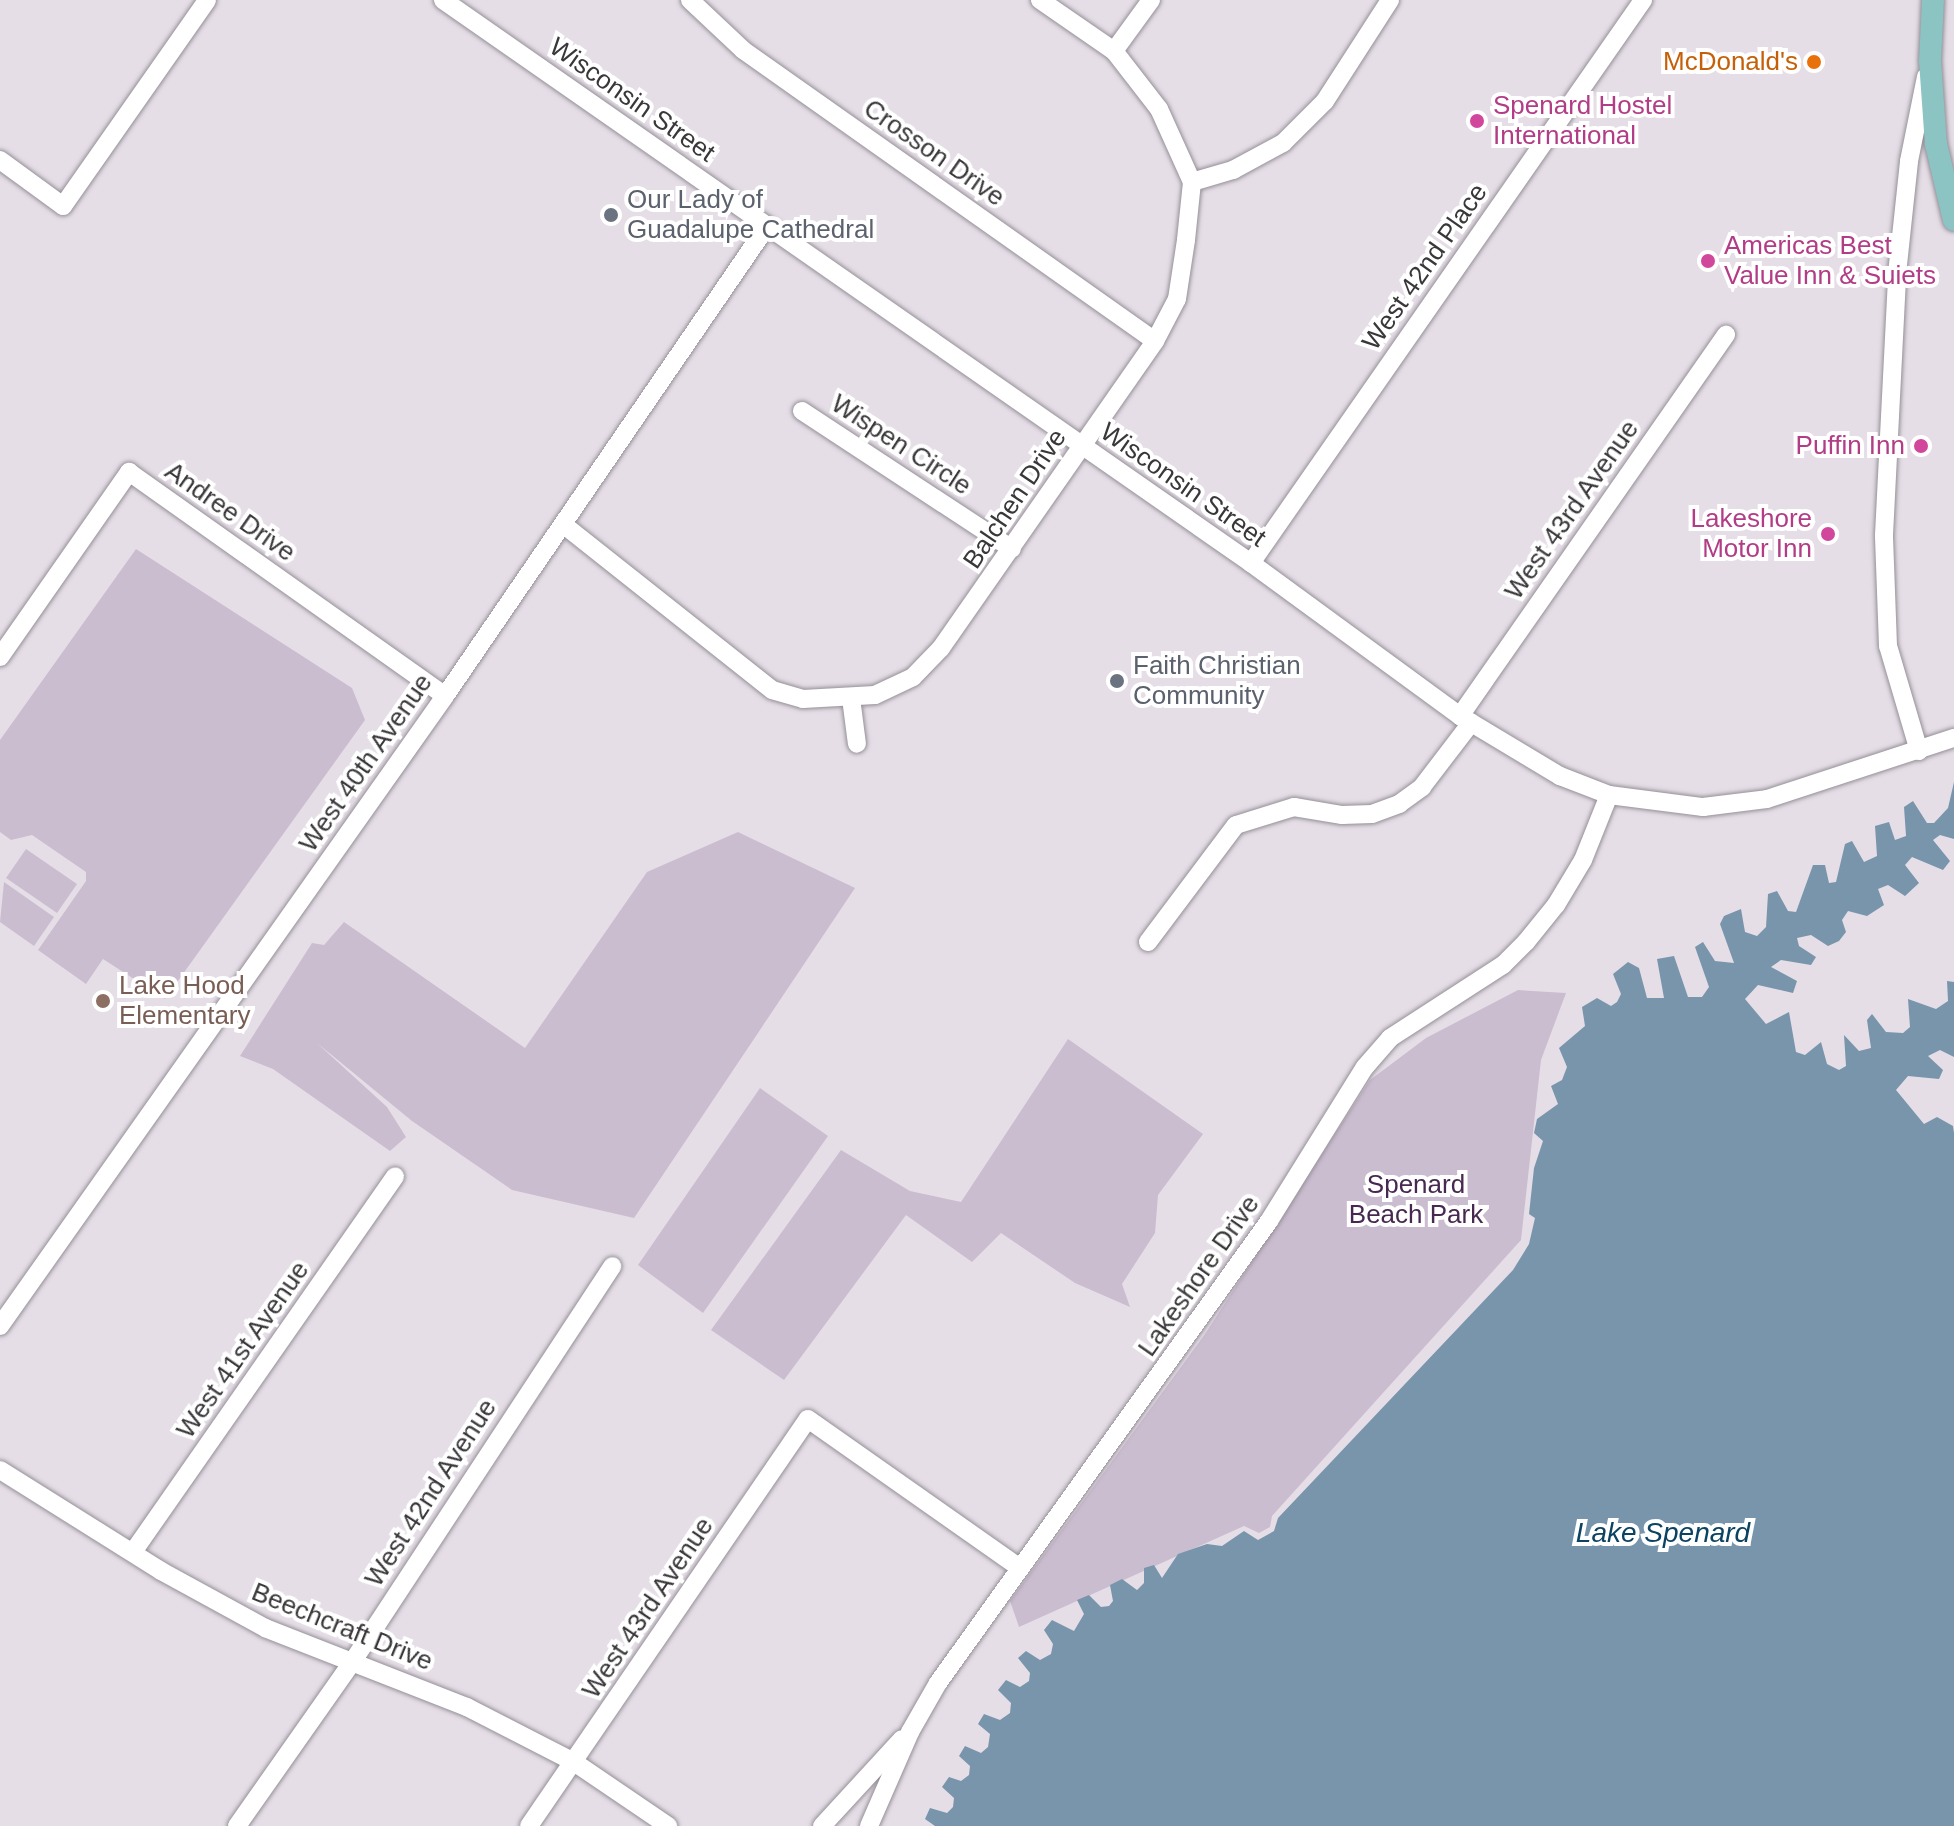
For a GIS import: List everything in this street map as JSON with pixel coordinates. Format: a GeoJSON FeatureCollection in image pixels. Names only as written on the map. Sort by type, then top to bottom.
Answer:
{"type":"FeatureCollection","features":[{"type":"Feature","properties":{"kind":"main road"},"geometry":{"type":"LineString","coordinates":[[1933,0],[1930,61],[1938,157],[1954,220]]}},
{"type":"Feature","properties":{"kind":"street"},"geometry":{"type":"LineString","coordinates":[[0,160],[63,206],[207,0]]}},
{"type":"Feature","properties":{"kind":"street","name":"Wisconsin Street"},"geometry":{"type":"LineString","coordinates":[[443,0],[1251,563],[1465,720],[1560,776],[1609,795],[1703,807],[1767,799],[1954,738]]}},
{"type":"Feature","properties":{"kind":"street","name":"Crosson Drive"},"geometry":{"type":"LineString","coordinates":[[690,0],[743,50],[1155,341]]}},
{"type":"Feature","properties":{"kind":"street"},"geometry":{"type":"LineString","coordinates":[[1040,0],[1114,51],[1159,109],[1192,182],[1233,170],[1283,143],[1325,101],[1390,0]]}},
{"type":"Feature","properties":{"kind":"street"},"geometry":{"type":"LineString","coordinates":[[1114,51],[1151,0]]}},
{"type":"Feature","properties":{"kind":"street","name":"West 42nd Place"},"geometry":{"type":"LineString","coordinates":[[1251,563],[1643,0]]}},
{"type":"Feature","properties":{"kind":"street"},"geometry":{"type":"LineString","coordinates":[[1919,751],[1888,646],[1884,597],[1897,274],[1909,161],[1930,61]]}},
{"type":"Feature","properties":{"kind":"street"},"geometry":{"type":"LineString","coordinates":[[1909,161],[1920,145],[1938,157]]}},
{"type":"Feature","properties":{"kind":"street","name":"Balchen Drive"},"geometry":{"type":"LineString","coordinates":[[564,525],[772,690],[803,699],[851,698],[875,695],[913,677],[957,628],[1155,341],[1177,299],[1192,182]]}},
{"type":"Feature","properties":{"kind":"street","name":"West 40th Avenue"},"geometry":{"type":"LineString","coordinates":[[0,1326],[445,696],[767,226]]}},
{"type":"Feature","properties":{"kind":"street","name":"West 43rd Avenue"},"geometry":{"type":"LineString","coordinates":[[1148,942],[1236,825],[1294,807],[1342,815],[1372,814],[1399,804],[1422,787],[1726,334]]}},
{"type":"Feature","properties":{"kind":"street","name":"Wispen Circle"},"geometry":{"type":"LineString","coordinates":[[802,411],[1012,549]]}},
{"type":"Feature","properties":{"kind":"street","name":"Andree Drive"},"geometry":{"type":"LineString","coordinates":[[0,657],[129,472],[445,696]]}},
{"type":"Feature","properties":{"kind":"street"},"geometry":{"type":"LineString","coordinates":[[851,698],[857,744]]}},
{"type":"Feature","properties":{"kind":"street","name":"Lakeshore Drive"},"geometry":{"type":"LineString","coordinates":[[869,1826],[910,1732],[938,1683],[1269,1221],[1365,1067],[1390,1038],[1503,965],[1526,942],[1583,860],[1609,795]]}},
{"type":"Feature","properties":{"kind":"street","name":"West 41st Avenue"},"geometry":{"type":"LineString","coordinates":[[133,1552],[395,1176]]}},
{"type":"Feature","properties":{"kind":"street","name":"West 42nd Avenue"},"geometry":{"type":"LineString","coordinates":[[237,1826],[351,1664],[612,1266]]}},
{"type":"Feature","properties":{"kind":"street","name":"West 43rd Avenue"},"geometry":{"type":"LineString","coordinates":[[529,1826],[808,1419],[1020,1568]]}},
{"type":"Feature","properties":{"kind":"street","name":"Beechcraft Drive"},"geometry":{"type":"LineString","coordinates":[[0,1470],[265,1628],[467,1707],[574,1762],[668,1826]]}},
{"type":"Feature","properties":{"kind":"street"},"geometry":{"type":"LineString","coordinates":[[822,1826],[910,1732]]}},
{"type":"Feature","properties":{"kind":"green space"},"geometry":{"type":"Polygon","coordinates":[[[136,549],[352,688],[365,720],[165,999],[103,959],[86,984],[38,950],[86,881],[86,872],[32,835],[11,840],[0,832],[0,740],[136,549]]]}},
{"type":"Feature","properties":{"kind":"green space"},"geometry":{"type":"Polygon","coordinates":[[[738,832],[855,888],[634,1218],[512,1190],[412,1121],[317,1043],[387,1107],[406,1137],[390,1151],[273,1069],[240,1056],[312,943],[324,945],[344,922],[525,1048],[647,872],[738,832]]]}},
{"type":"Feature","properties":{"kind":"green space"},"geometry":{"type":"Polygon","coordinates":[[[26,849],[77,884],[57,913],[6,878],[26,849]]]}},
{"type":"Feature","properties":{"kind":"green space"},"geometry":{"type":"Polygon","coordinates":[[[4,882],[54,917],[34,946],[0,922],[4,882]]]}},
{"type":"Feature","properties":{"kind":"green space","name":"Spenard Beach Park"},"geometry":{"type":"Polygon","coordinates":[[[1518,990],[1566,993],[1541,1060],[1521,1240],[1272,1516],[1270,1527],[1259,1533],[1244,1526],[1019,1627],[1010,1601],[1205,1334],[1370,1080],[1426,1038],[1518,990]]]}},
{"type":"Feature","properties":{"kind":"green space"},"geometry":{"type":"Polygon","coordinates":[[[1068,1039],[1203,1134],[1158,1195],[1155,1233],[1122,1284],[1130,1307],[1075,1283],[1001,1233],[972,1262],[906,1215],[784,1380],[711,1330],[841,1150],[910,1191],[961,1202],[1068,1039]]]}},
{"type":"Feature","properties":{"kind":"green space"},"geometry":{"type":"Polygon","coordinates":[[[760,1088],[828,1136],[703,1313],[638,1265],[760,1088]]]}},
{"type":"Feature","properties":{"kind":"water","name":"Lake Spenard"},"geometry":{"type":"Polygon","coordinates":[[[1954,782],[1954,839],[1940,835],[1933,840],[1950,861],[1943,870],[1912,857],[1905,865],[1919,883],[1905,896],[1888,885],[1878,889],[1884,905],[1867,916],[1848,911],[1842,920],[1846,932],[1839,941],[1828,946],[1811,935],[1797,938],[1799,946],[1816,957],[1811,965],[1781,960],[1771,967],[1797,981],[1793,993],[1758,985],[1745,999],[1766,1024],[1789,1012],[1796,1052],[1805,1055],[1821,1042],[1827,1064],[1839,1070],[1846,1066],[1844,1035],[1859,1051],[1871,1048],[1867,1020],[1872,1014],[1886,1032],[1903,1033],[1910,1027],[1908,999],[1936,1009],[1948,1001],[1947,981],[1954,982],[1954,1057],[1940,1050],[1928,1056],[1943,1070],[1939,1079],[1908,1076],[1896,1090],[1924,1124],[1937,1117],[1953,1126],[1954,1133],[1954,1826],[935,1826],[925,1819],[930,1808],[947,1813],[953,1807],[954,1798],[942,1787],[949,1777],[961,1781],[969,1775],[970,1766],[959,1756],[965,1746],[981,1753],[988,1747],[990,1734],[978,1724],[984,1714],[1000,1720],[1010,1713],[1011,1703],[998,1690],[1006,1680],[1020,1687],[1029,1681],[1030,1673],[1018,1658],[1026,1651],[1040,1660],[1051,1654],[1053,1644],[1044,1630],[1052,1620],[1074,1631],[1084,1614],[1077,1600],[1089,1595],[1101,1607],[1109,1606],[1113,1601],[1110,1585],[1122,1579],[1137,1590],[1144,1583],[1144,1568],[1154,1565],[1162,1578],[1178,1554],[1207,1544],[1222,1546],[1244,1531],[1258,1540],[1274,1531],[1278,1518],[1513,1270],[1529,1244],[1535,1218],[1529,1214],[1534,1168],[1543,1141],[1534,1133],[1537,1119],[1558,1104],[1551,1086],[1562,1080],[1567,1067],[1559,1048],[1585,1026],[1582,1007],[1597,998],[1611,1006],[1617,1002],[1621,994],[1613,974],[1628,962],[1639,968],[1647,998],[1664,998],[1657,959],[1674,956],[1688,997],[1702,997],[1709,987],[1695,947],[1703,942],[1715,961],[1734,963],[1720,924],[1724,916],[1741,909],[1745,932],[1757,936],[1766,927],[1768,894],[1777,891],[1788,911],[1796,912],[1813,865],[1825,865],[1829,883],[1836,882],[1845,844],[1852,841],[1864,862],[1877,856],[1875,826],[1889,822],[1895,840],[1906,836],[1904,807],[1913,801],[1927,823],[1934,823],[1948,808],[1954,782]]]}},
{"type":"Feature","properties":{"kind":"place","name":"McDonald's"},"geometry":{"type":"Point","coordinates":[1814,62]}},
{"type":"Feature","properties":{"kind":"place","name":"Spenard Hostel International"},"geometry":{"type":"Point","coordinates":[1477,121]}},
{"type":"Feature","properties":{"kind":"place","name":"Our Lady of Guadalupe Cathedral"},"geometry":{"type":"Point","coordinates":[611,215]}},
{"type":"Feature","properties":{"kind":"place","name":"Americas Best Value Inn & Suiets"},"geometry":{"type":"Point","coordinates":[1708,261]}},
{"type":"Feature","properties":{"kind":"place","name":"Puffin Inn"},"geometry":{"type":"Point","coordinates":[1921,446]}},
{"type":"Feature","properties":{"kind":"place","name":"Lakeshore Motor Inn"},"geometry":{"type":"Point","coordinates":[1828,534]}},
{"type":"Feature","properties":{"kind":"place","name":"Faith Christian Community"},"geometry":{"type":"Point","coordinates":[1117,681]}},
{"type":"Feature","properties":{"kind":"place","name":"Lake Hood Elementary"},"geometry":{"type":"Point","coordinates":[103,1001]}}]}
